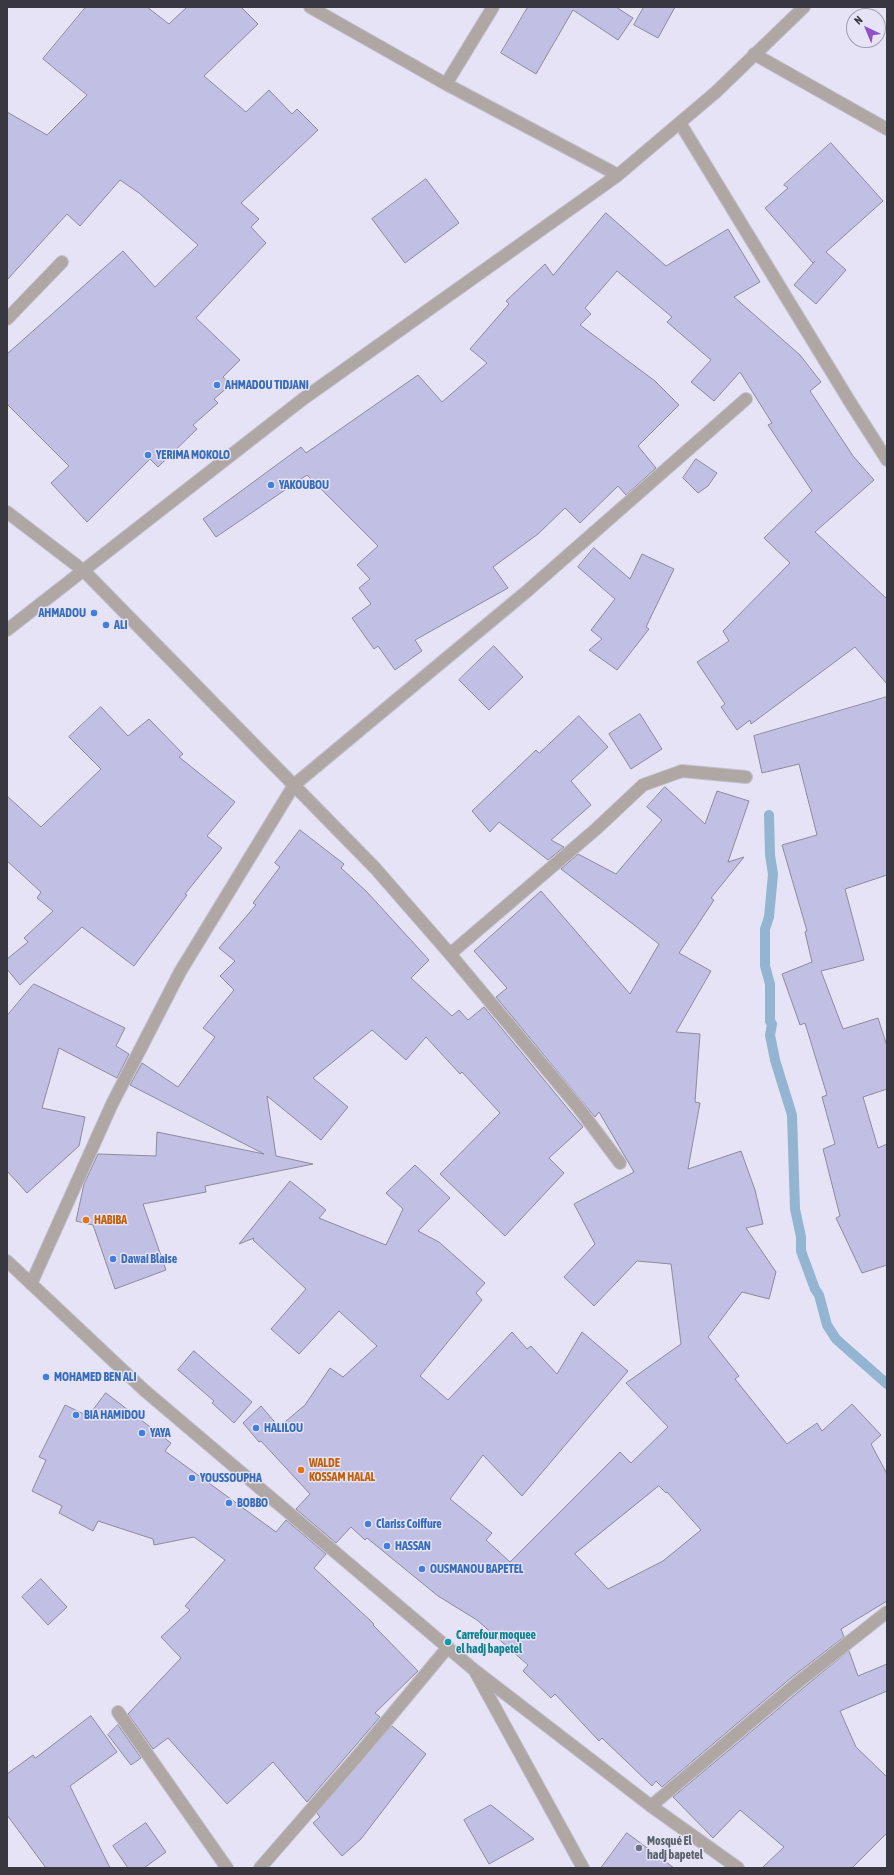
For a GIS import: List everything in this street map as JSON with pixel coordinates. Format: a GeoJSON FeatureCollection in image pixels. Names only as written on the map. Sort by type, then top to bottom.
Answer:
{"type":"FeatureCollection","features":[{"type":"Feature","properties":{"kind":"street"},"geometry":{"type":"LineString","coordinates":[[310,7],[446,84],[618,175]]}},
{"type":"Feature","properties":{"kind":"street"},"geometry":{"type":"LineString","coordinates":[[446,84],[493,7]]}},
{"type":"Feature","properties":{"kind":"street"},"geometry":{"type":"LineString","coordinates":[[7,630],[303,399],[618,175],[680,123],[804,7]]}},
{"type":"Feature","properties":{"kind":"street"},"geometry":{"type":"LineString","coordinates":[[754,54],[887,129]]}},
{"type":"Feature","properties":{"kind":"street"},"geometry":{"type":"LineString","coordinates":[[680,123],[887,460]]}},
{"type":"Feature","properties":{"kind":"street"},"geometry":{"type":"LineString","coordinates":[[7,319],[62,262]]}},
{"type":"Feature","properties":{"kind":"street"},"geometry":{"type":"LineString","coordinates":[[31,1284],[112,1104],[180,972],[294,785],[526,592],[746,399]]}},
{"type":"Feature","properties":{"kind":"street"},"geometry":{"type":"LineString","coordinates":[[7,512],[84,571],[375,868],[450,954],[578,1107],[620,1163]]}},
{"type":"Feature","properties":{"kind":"street"},"geometry":{"type":"LineString","coordinates":[[450,954],[595,830],[643,785],[682,771],[746,777]]}},
{"type":"Feature","properties":{"kind":"street"},"geometry":{"type":"LineString","coordinates":[[7,1261],[144,1390],[474,1669],[651,1806],[738,1868]]}},
{"type":"Feature","properties":{"kind":"street"},"geometry":{"type":"LineString","coordinates":[[651,1806],[797,1683],[887,1612]]}},
{"type":"Feature","properties":{"kind":"street"},"geometry":{"type":"LineString","coordinates":[[260,1868],[356,1759],[448,1647]]}},
{"type":"Feature","properties":{"kind":"street"},"geometry":{"type":"LineString","coordinates":[[474,1669],[583,1868]]}},
{"type":"Feature","properties":{"kind":"street"},"geometry":{"type":"LineString","coordinates":[[118,1712],[227,1868]]}},
{"type":"Feature","properties":{"kind":"building"},"geometry":{"type":"Polygon","coordinates":[[[86,7],[147,7],[169,24],[187,7],[241,7],[258,24],[204,76],[246,112],[269,90],[292,114],[297,109],[318,130],[241,203],[259,219],[251,227],[266,243],[196,318],[240,360],[223,377],[230,385],[214,399],[218,403],[193,425],[197,429],[158,467],[150,459],[87,522],[51,483],[69,466],[7,404],[7,354],[123,251],[155,287],[198,245],[139,193],[120,180],[80,226],[67,214],[7,280],[7,112],[47,135],[87,95],[43,59],[86,7]]]}},
{"type":"Feature","properties":{"kind":"building"},"geometry":{"type":"Polygon","coordinates":[[[528,7],[616,7],[633,18],[618,40],[573,10],[536,74],[501,53],[528,7]]]}},
{"type":"Feature","properties":{"kind":"building"},"geometry":{"type":"Polygon","coordinates":[[[644,7],[675,7],[658,38],[634,25],[644,7]]]}},
{"type":"Feature","properties":{"kind":"building"},"geometry":{"type":"Polygon","coordinates":[[[831,143],[883,201],[826,252],[846,270],[816,304],[794,285],[815,261],[813,263],[765,208],[788,188],[784,185],[831,143]]]}},
{"type":"Feature","properties":{"kind":"building"},"geometry":{"type":"Polygon","coordinates":[[[426,179],[459,223],[405,263],[372,219],[426,179]]]}},
{"type":"Feature","properties":{"kind":"building"},"geometry":{"type":"Polygon","coordinates":[[[606,213],[666,266],[728,229],[760,282],[734,297],[800,355],[821,382],[810,391],[853,456],[874,480],[815,532],[887,599],[887,684],[855,647],[751,724],[750,720],[737,730],[721,707],[725,704],[697,662],[729,641],[723,631],[790,563],[764,538],[812,491],[768,425],[772,423],[740,372],[714,401],[691,382],[711,360],[667,322],[672,317],[617,271],[585,308],[591,314],[580,325],[655,381],[679,405],[638,446],[656,468],[626,495],[618,486],[580,523],[565,508],[538,534],[493,567],[508,588],[415,640],[422,651],[395,670],[378,646],[374,649],[352,618],[371,604],[359,588],[370,579],[357,565],[378,546],[307,475],[216,537],[203,519],[301,447],[306,453],[418,375],[442,402],[487,363],[470,349],[509,304],[506,301],[545,264],[553,275],[606,213]]]}},
{"type":"Feature","properties":{"kind":"building"},"geometry":{"type":"Polygon","coordinates":[[[696,459],[717,473],[708,486],[698,493],[683,478],[696,459]]]}},
{"type":"Feature","properties":{"kind":"building"},"geometry":{"type":"Polygon","coordinates":[[[594,548],[630,579],[642,554],[674,569],[646,627],[649,629],[617,670],[589,650],[602,639],[591,630],[615,599],[578,567],[594,548]]]}},
{"type":"Feature","properties":{"kind":"building"},"geometry":{"type":"Polygon","coordinates":[[[494,646],[523,677],[489,710],[459,680],[494,646]]]}},
{"type":"Feature","properties":{"kind":"building"},"geometry":{"type":"Polygon","coordinates":[[[887,697],[887,875],[845,889],[864,960],[821,971],[843,1029],[878,1018],[887,1046],[887,1089],[863,1097],[878,1148],[887,1144],[887,1265],[862,1273],[836,1218],[840,1216],[823,1149],[835,1144],[822,1097],[827,1095],[805,1023],[800,1025],[782,974],[812,962],[805,932],[807,931],[782,845],[817,835],[799,764],[762,773],[754,736],[887,697]]]}},
{"type":"Feature","properties":{"kind":"building"},"geometry":{"type":"Polygon","coordinates":[[[101,707],[128,736],[149,719],[183,754],[179,757],[235,802],[207,836],[222,848],[185,894],[187,895],[134,966],[82,927],[20,985],[7,969],[7,959],[28,942],[24,938],[53,911],[37,898],[41,892],[7,861],[7,796],[41,827],[101,769],[69,737],[101,707]]]}},
{"type":"Feature","properties":{"kind":"building"},"geometry":{"type":"Polygon","coordinates":[[[640,714],[662,749],[631,769],[609,734],[640,714]]]}},
{"type":"Feature","properties":{"kind":"building"},"geometry":{"type":"Polygon","coordinates":[[[579,716],[608,747],[571,781],[591,805],[551,840],[564,847],[548,860],[499,822],[490,832],[472,811],[536,750],[539,753],[579,716]]]}},
{"type":"Feature","properties":{"kind":"building"},"geometry":{"type":"Polygon","coordinates":[[[665,787],[705,824],[717,791],[749,801],[728,862],[744,857],[711,898],[714,900],[679,953],[711,971],[676,1032],[700,1034],[695,1102],[700,1103],[688,1169],[741,1151],[755,1190],[763,1224],[746,1228],[776,1272],[769,1299],[742,1292],[708,1337],[739,1376],[735,1379],[787,1444],[817,1423],[822,1431],[852,1404],[881,1435],[871,1444],[887,1474],[887,1601],[841,1629],[844,1637],[792,1677],[662,1787],[656,1781],[652,1786],[602,1738],[599,1741],[555,1694],[551,1698],[523,1671],[528,1665],[477,1620],[438,1596],[367,1538],[365,1540],[351,1527],[336,1543],[296,1509],[310,1494],[261,1441],[259,1442],[243,1423],[261,1406],[279,1427],[305,1405],[330,1368],[343,1377],[377,1346],[339,1311],[299,1354],[271,1329],[306,1289],[253,1240],[254,1238],[239,1244],[290,1181],[326,1210],[319,1218],[386,1245],[403,1209],[386,1193],[415,1165],[450,1198],[418,1231],[439,1242],[485,1283],[476,1293],[482,1300],[420,1376],[448,1400],[512,1332],[527,1349],[531,1346],[557,1374],[582,1332],[628,1371],[522,1496],[483,1455],[450,1499],[492,1533],[486,1540],[510,1562],[620,1452],[631,1463],[668,1427],[626,1383],[681,1344],[671,1264],[637,1261],[594,1306],[564,1277],[595,1244],[574,1204],[634,1172],[599,1112],[595,1117],[496,997],[507,988],[474,951],[541,891],[630,994],[659,944],[561,869],[578,854],[616,874],[662,820],[647,807],[665,787]],[[659,1486],[575,1554],[608,1589],[663,1561],[701,1530],[667,1492],[666,1493],[659,1486]]]}},
{"type":"Feature","properties":{"kind":"building"},"geometry":{"type":"Polygon","coordinates":[[[300,830],[344,864],[341,868],[367,892],[429,960],[411,978],[452,1016],[459,1010],[468,1020],[484,1007],[583,1127],[549,1158],[564,1173],[505,1236],[440,1174],[500,1113],[462,1072],[460,1074],[426,1037],[406,1060],[372,1030],[313,1078],[348,1107],[321,1140],[267,1096],[276,1156],[313,1164],[205,1186],[206,1192],[143,1204],[166,1270],[115,1289],[93,1225],[76,1221],[84,1184],[98,1154],[156,1156],[157,1132],[264,1154],[130,1085],[142,1063],[178,1087],[215,1037],[203,1028],[234,990],[220,976],[235,961],[219,948],[256,905],[253,903],[280,867],[275,863],[300,830]]]}},
{"type":"Feature","properties":{"kind":"building"},"geometry":{"type":"Polygon","coordinates":[[[34,984],[125,1028],[116,1046],[129,1054],[117,1078],[59,1048],[42,1108],[85,1117],[79,1146],[27,1193],[7,1171],[7,1016],[34,984]]]}},
{"type":"Feature","properties":{"kind":"building"},"geometry":{"type":"Polygon","coordinates":[[[194,1351],[252,1402],[234,1423],[212,1403],[214,1401],[178,1370],[194,1351]]]}},
{"type":"Feature","properties":{"kind":"building"},"geometry":{"type":"Polygon","coordinates":[[[106,1393],[171,1443],[165,1451],[276,1532],[286,1520],[326,1554],[314,1568],[374,1624],[373,1625],[418,1671],[375,1713],[380,1717],[307,1802],[273,1762],[227,1804],[168,1738],[153,1749],[128,1714],[181,1658],[161,1637],[190,1610],[185,1606],[225,1560],[194,1537],[154,1545],[153,1539],[98,1521],[93,1531],[59,1513],[62,1506],[32,1491],[46,1460],[39,1457],[65,1405],[88,1416],[106,1393]]]}},
{"type":"Feature","properties":{"kind":"building"},"geometry":{"type":"Polygon","coordinates":[[[41,1579],[67,1607],[48,1625],[22,1597],[41,1579]]]}},
{"type":"Feature","properties":{"kind":"building"},"geometry":{"type":"Polygon","coordinates":[[[849,1651],[858,1676],[887,1664],[887,1691],[840,1711],[856,1747],[887,1777],[887,1833],[852,1868],[762,1868],[784,1847],[740,1810],[713,1838],[673,1797],[849,1651]]]}},
{"type":"Feature","properties":{"kind":"building"},"geometry":{"type":"Polygon","coordinates":[[[91,1716],[117,1752],[70,1786],[110,1868],[46,1868],[7,1815],[7,1774],[33,1755],[35,1758],[91,1716]]]}},
{"type":"Feature","properties":{"kind":"building"},"geometry":{"type":"Polygon","coordinates":[[[118,1725],[141,1758],[131,1765],[108,1735],[118,1725]]]}},
{"type":"Feature","properties":{"kind":"building"},"geometry":{"type":"Polygon","coordinates":[[[392,1726],[426,1754],[361,1839],[342,1856],[313,1823],[320,1817],[317,1813],[392,1726]]]}},
{"type":"Feature","properties":{"kind":"building"},"geometry":{"type":"Polygon","coordinates":[[[491,1805],[534,1839],[489,1864],[464,1820],[491,1805]]]}},
{"type":"Feature","properties":{"kind":"building"},"geometry":{"type":"Polygon","coordinates":[[[146,1823],[166,1852],[144,1868],[128,1868],[113,1846],[146,1823]]]}},
{"type":"Feature","properties":{"kind":"building"},"geometry":{"type":"Polygon","coordinates":[[[627,1833],[674,1868],[601,1868],[627,1833]]]}},
{"type":"Feature","properties":{"kind":"waterway"},"geometry":{"type":"LineString","coordinates":[[769,815],[770,855],[773,874],[769,917],[765,929],[765,966],[770,984],[770,1021],[772,1024],[770,1035],[775,1060],[792,1115],[795,1209],[801,1237],[801,1251],[815,1289],[819,1295],[827,1325],[836,1339],[887,1384]]}},
{"type":"Feature","properties":{"kind":"place","name":"AHMADOU TIDJANI"},"geometry":{"type":"Point","coordinates":[217,385]}},
{"type":"Feature","properties":{"kind":"place","name":"YERIMA MOKOLO"},"geometry":{"type":"Point","coordinates":[148,455]}},
{"type":"Feature","properties":{"kind":"place","name":"YAKOUBOU"},"geometry":{"type":"Point","coordinates":[271,485]}},
{"type":"Feature","properties":{"kind":"place","name":"AHMADOU"},"geometry":{"type":"Point","coordinates":[94,613]}},
{"type":"Feature","properties":{"kind":"place","name":"ALI"},"geometry":{"type":"Point","coordinates":[106,625]}},
{"type":"Feature","properties":{"kind":"place","name":"HABIBA"},"geometry":{"type":"Point","coordinates":[86,1220]}},
{"type":"Feature","properties":{"kind":"place","name":"Dawai Blaise"},"geometry":{"type":"Point","coordinates":[113,1259]}},
{"type":"Feature","properties":{"kind":"place","name":"MOHAMED BEN ALI"},"geometry":{"type":"Point","coordinates":[46,1377]}},
{"type":"Feature","properties":{"kind":"place","name":"BIA HAMIDOU"},"geometry":{"type":"Point","coordinates":[76,1415]}},
{"type":"Feature","properties":{"kind":"place","name":"HALILOU"},"geometry":{"type":"Point","coordinates":[256,1428]}},
{"type":"Feature","properties":{"kind":"place","name":"YAYA"},"geometry":{"type":"Point","coordinates":[142,1433]}},
{"type":"Feature","properties":{"kind":"place","name":"WALDE KOSSAM HALAL"},"geometry":{"type":"Point","coordinates":[301,1470]}},
{"type":"Feature","properties":{"kind":"place","name":"YOUSSOUPHA"},"geometry":{"type":"Point","coordinates":[192,1478]}},
{"type":"Feature","properties":{"kind":"place","name":"BOBBO"},"geometry":{"type":"Point","coordinates":[229,1503]}},
{"type":"Feature","properties":{"kind":"place","name":"Clariss Coiffure"},"geometry":{"type":"Point","coordinates":[368,1524]}},
{"type":"Feature","properties":{"kind":"place","name":"HASSAN"},"geometry":{"type":"Point","coordinates":[387,1546]}},
{"type":"Feature","properties":{"kind":"place","name":"OUSMANOU BAPETEL"},"geometry":{"type":"Point","coordinates":[422,1569]}},
{"type":"Feature","properties":{"kind":"place","name":"Carrefour moquee el hadj bapetel"},"geometry":{"type":"Point","coordinates":[448,1642]}},
{"type":"Feature","properties":{"kind":"place","name":"Mosqué El hadj bapetel"},"geometry":{"type":"Point","coordinates":[639,1848]}}]}
